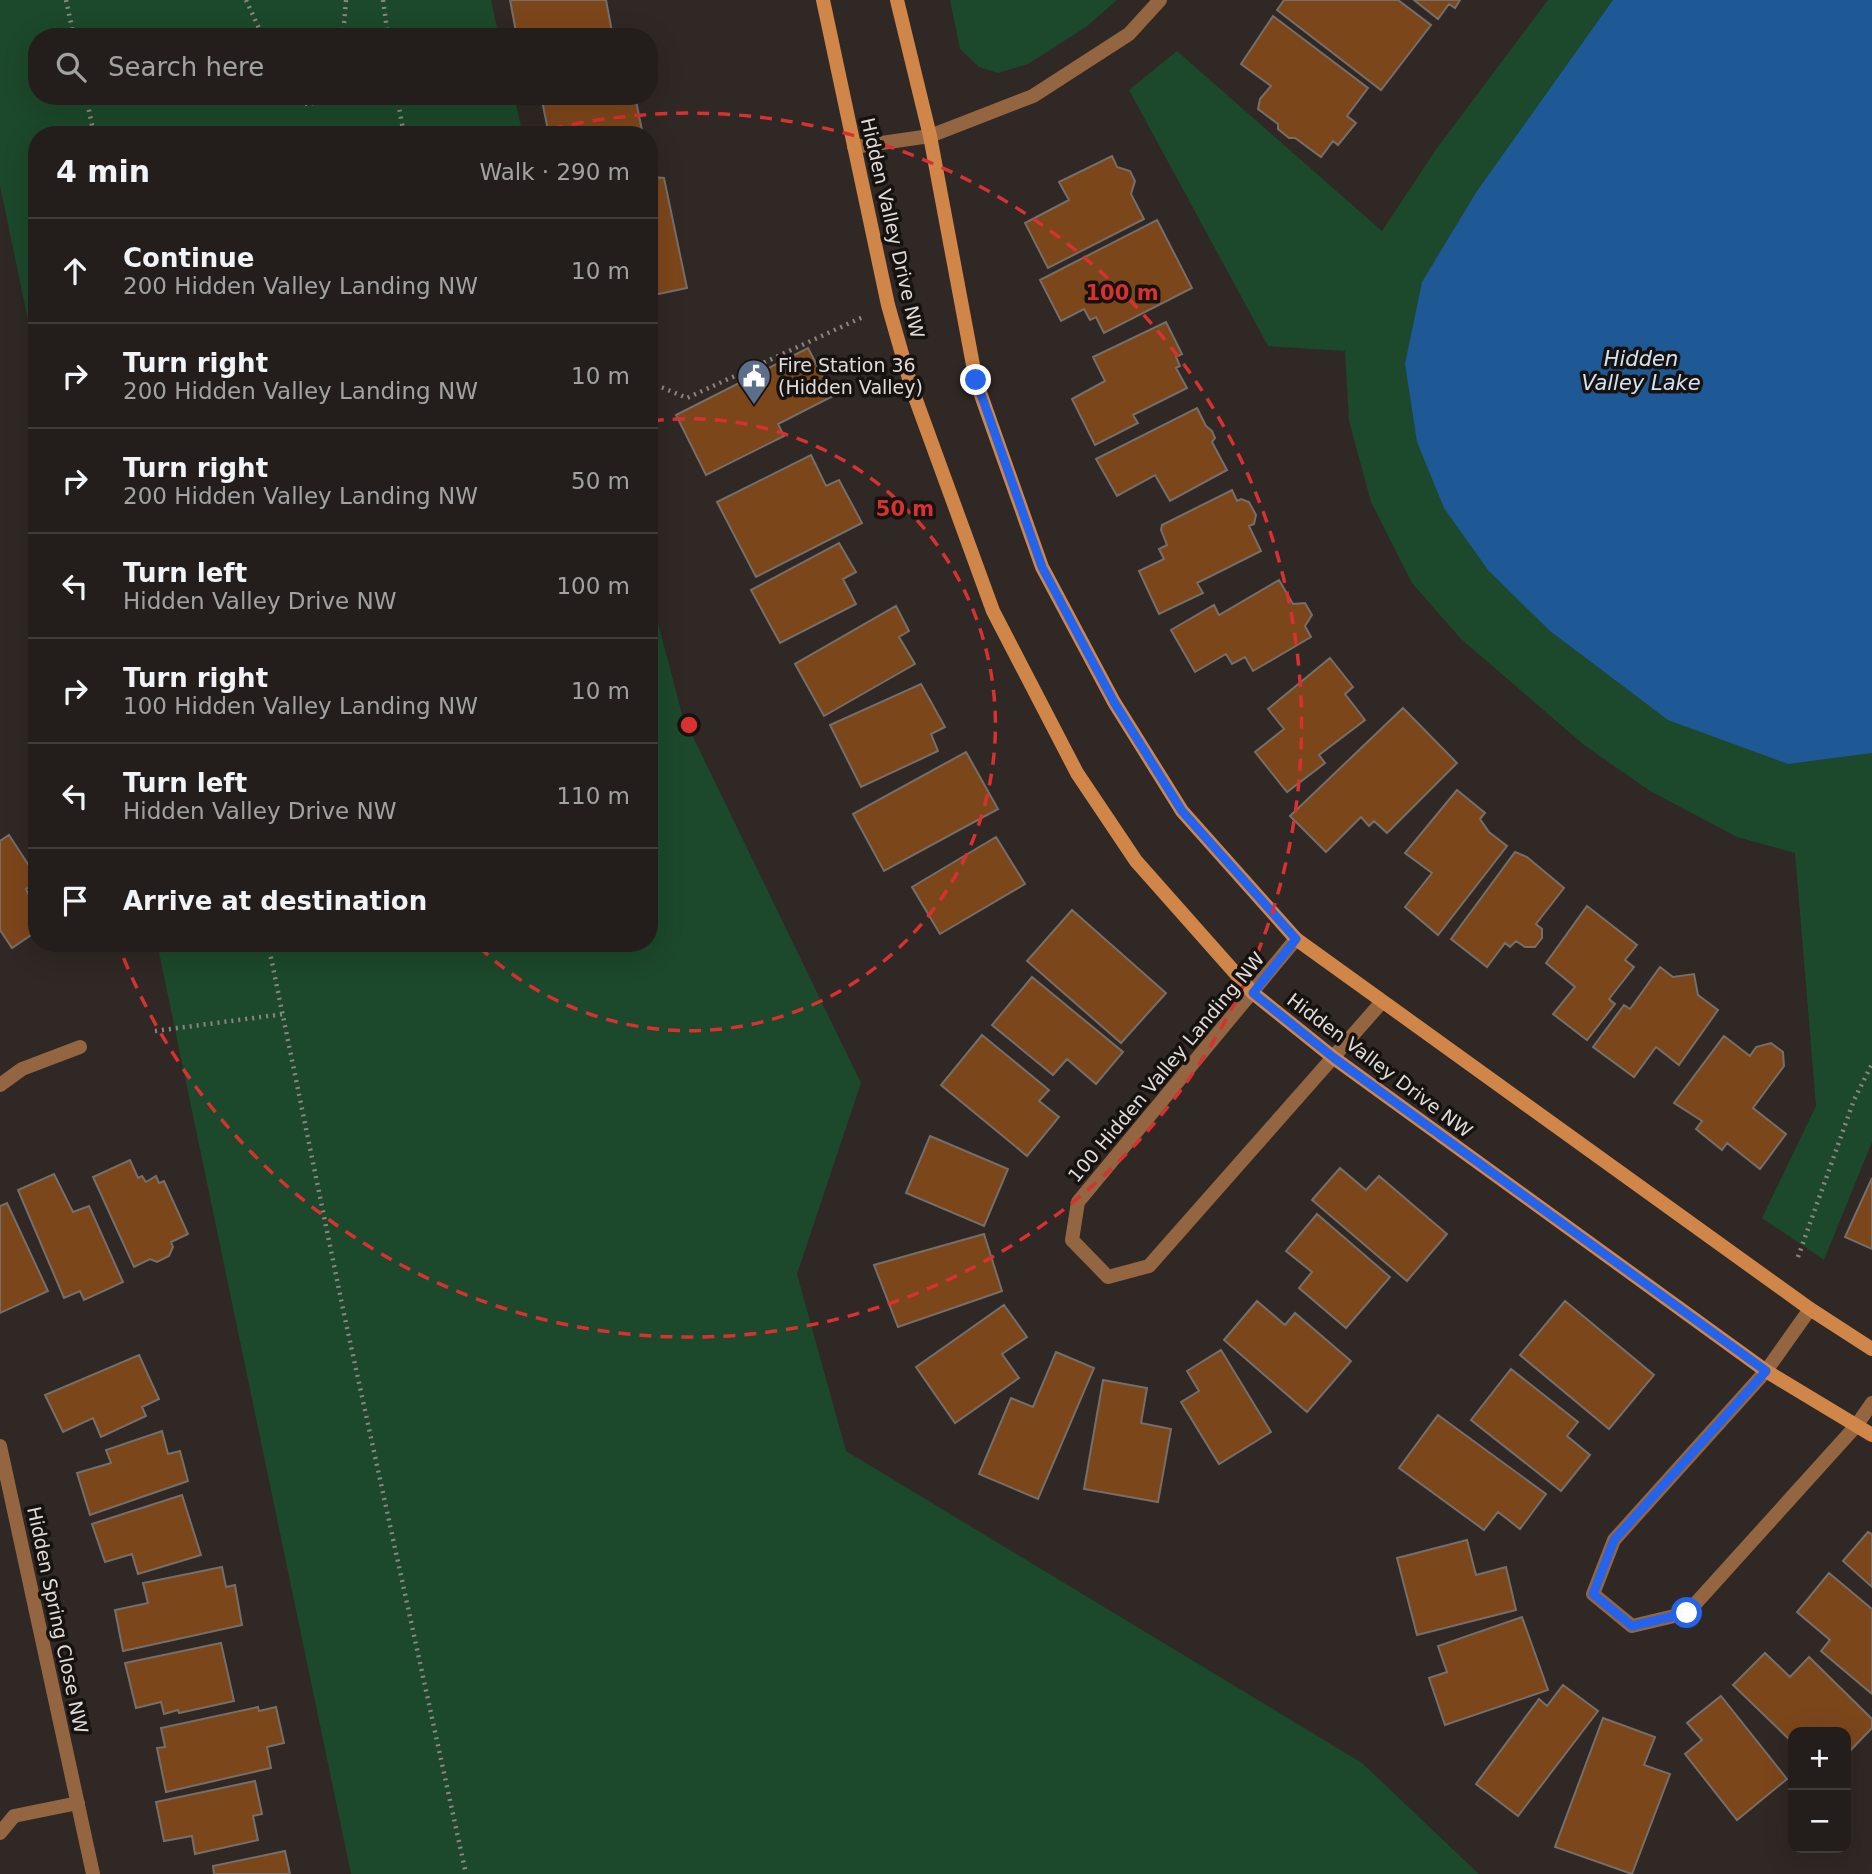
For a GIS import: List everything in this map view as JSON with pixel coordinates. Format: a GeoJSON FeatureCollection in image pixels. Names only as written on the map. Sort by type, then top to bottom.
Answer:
{"type":"FeatureCollection","features":[{"type":"Feature","properties":{"kind":"street","name":"Hidden Valley Drive NW"},"geometry":{"type":"LineString","coordinates":[[823,0],[888,306],[912,389],[993,611],[1077,773],[1136,861],[1253,993],[1334,1058],[1766,1371],[1872,1435]]}},
{"type":"Feature","properties":{"kind":"street"},"geometry":{"type":"LineString","coordinates":[[897,0],[930,136],[976,380],[1042,567],[1114,702],[1182,811],[1296,939],[1381,1003],[1810,1309],[1872,1349]]}},
{"type":"Feature","properties":{"kind":"street"},"geometry":{"type":"LineString","coordinates":[[854,147],[930,136],[1033,96],[1129,33],[1160,0]]}},
{"type":"Feature","properties":{"kind":"street","name":"100 Hidden Valley Landing NW"},"geometry":{"type":"LineString","coordinates":[[1296,939],[1078,1202],[1072,1240],[1108,1278],[1149,1266],[1381,1003]]}},
{"type":"Feature","properties":{"kind":"street"},"geometry":{"type":"LineString","coordinates":[[0,1085],[22,1069],[80,1047]]}},
{"type":"Feature","properties":{"kind":"street"},"geometry":{"type":"LineString","coordinates":[[1810,1309],[1766,1371],[1614,1540],[1593,1594],[1632,1626],[1687,1613],[1856,1426],[1872,1404]]}},
{"type":"Feature","properties":{"kind":"street","name":"Hidden Spring Close NW"},"geometry":{"type":"LineString","coordinates":[[0,1446],[93,1874]]}},
{"type":"Feature","properties":{"kind":"street"},"geometry":{"type":"LineString","coordinates":[[0,1833],[14,1816],[78,1803]]}},
{"type":"Feature","properties":{"kind":"path"},"geometry":{"type":"LineString","coordinates":[[66,0],[72,28]]}},
{"type":"Feature","properties":{"kind":"path"},"geometry":{"type":"LineString","coordinates":[[246,0],[259,28]]}},
{"type":"Feature","properties":{"kind":"path"},"geometry":{"type":"LineString","coordinates":[[344,28],[346,0]]}},
{"type":"Feature","properties":{"kind":"path"},"geometry":{"type":"LineString","coordinates":[[383,0],[387,28]]}},
{"type":"Feature","properties":{"kind":"path"},"geometry":{"type":"LineString","coordinates":[[88,105],[92,126]]}},
{"type":"Feature","properties":{"kind":"path"},"geometry":{"type":"LineString","coordinates":[[399,105],[402,126]]}},
{"type":"Feature","properties":{"kind":"path"},"geometry":{"type":"LineString","coordinates":[[658,386],[687,398],[888,306]]}},
{"type":"Feature","properties":{"kind":"path"},"geometry":{"type":"LineString","coordinates":[[270,952],[344,1314],[467,1874]]}},
{"type":"Feature","properties":{"kind":"path"},"geometry":{"type":"LineString","coordinates":[[155,1031],[284,1014]]}},
{"type":"Feature","properties":{"kind":"path"},"geometry":{"type":"LineString","coordinates":[[1798,1257],[1854,1100],[1872,1064]]}},
{"type":"Feature","properties":{"kind":"green space"},"geometry":{"type":"Polygon","coordinates":[[[0,0],[491,0],[497,28],[28,28],[28,105],[516,105],[521,126],[28,126],[28,320],[0,186],[0,0]]]}},
{"type":"Feature","properties":{"kind":"green space"},"geometry":{"type":"Polygon","coordinates":[[[950,0],[1117,0],[1086,27],[1028,64],[998,73],[979,67],[960,49],[950,0]]]}},
{"type":"Feature","properties":{"kind":"green space","name":"Hidden Valley Lake"},"geometry":{"type":"Polygon","coordinates":[[[1548,0],[1872,0],[1872,1142],[1824,1260],[1762,1218],[1816,1106],[1795,853],[1737,837],[1650,791],[1584,745],[1461,639],[1412,583],[1371,502],[1349,421],[1345,351],[1268,346],[1129,90],[1177,51],[1382,231],[1437,148],[1548,0]]]}},
{"type":"Feature","properties":{"kind":"green space"},"geometry":{"type":"Polygon","coordinates":[[[658,623],[682,714],[861,1083],[797,1274],[846,1451],[1362,1763],[1479,1874],[351,1874],[159,952],[658,952],[658,623]]]}},
{"type":"Feature","properties":{"kind":"water","name":"Hidden Valley Lake"},"geometry":{"type":"Polygon","coordinates":[[[1613,0],[1872,0],[1872,753],[1788,764],[1668,720],[1550,631],[1488,570],[1444,508],[1417,442],[1405,364],[1422,282],[1477,191],[1613,0]]]}},
{"type":"Feature","properties":{"kind":"building"},"geometry":{"type":"Polygon","coordinates":[[[510,0],[606,0],[611,28],[515,28],[510,0]]]}},
{"type":"Feature","properties":{"kind":"building"},"geometry":{"type":"Polygon","coordinates":[[[1284,0],[1398,0],[1431,25],[1381,90],[1277,10],[1284,0]]]}},
{"type":"Feature","properties":{"kind":"building"},"geometry":{"type":"Polygon","coordinates":[[[1414,0],[1460,0],[1455,8],[1449,4],[1438,19],[1414,0]]]}},
{"type":"Feature","properties":{"kind":"building"},"geometry":{"type":"Polygon","coordinates":[[[1273,16],[1368,88],[1347,116],[1356,123],[1338,145],[1333,141],[1321,157],[1295,138],[1289,138],[1278,129],[1278,124],[1258,109],[1260,99],[1271,86],[1241,64],[1273,16]]]}},
{"type":"Feature","properties":{"kind":"building"},"geometry":{"type":"Polygon","coordinates":[[[543,105],[637,105],[641,126],[547,126],[543,105]]]}},
{"type":"Feature","properties":{"kind":"building"},"geometry":{"type":"Polygon","coordinates":[[[1112,156],[1117,167],[1130,171],[1135,181],[1131,194],[1144,219],[1048,268],[1025,223],[1069,200],[1059,182],[1112,156]]]}},
{"type":"Feature","properties":{"kind":"building"},"geometry":{"type":"Polygon","coordinates":[[[658,178],[664,178],[687,288],[658,294],[658,178]]]}},
{"type":"Feature","properties":{"kind":"building"},"geometry":{"type":"Polygon","coordinates":[[[1157,220],[1192,288],[1104,333],[1096,317],[1090,320],[1084,309],[1061,321],[1040,280],[1157,220]]]}},
{"type":"Feature","properties":{"kind":"building"},"geometry":{"type":"Polygon","coordinates":[[[1166,322],[1182,354],[1176,357],[1180,366],[1176,368],[1187,388],[1133,415],[1138,423],[1095,445],[1072,399],[1105,381],[1093,357],[1166,322]]]}},
{"type":"Feature","properties":{"kind":"building","name":"Fire Station 36 (Hidden Valley)"},"geometry":{"type":"Polygon","coordinates":[[[808,348],[833,396],[778,424],[784,436],[706,475],[676,415],[808,348]]]}},
{"type":"Feature","properties":{"kind":"building"},"geometry":{"type":"Polygon","coordinates":[[[1197,408],[1206,426],[1212,431],[1215,438],[1212,442],[1227,470],[1170,501],[1155,475],[1117,496],[1096,459],[1197,408]]]}},
{"type":"Feature","properties":{"kind":"building"},"geometry":{"type":"Polygon","coordinates":[[[811,455],[826,486],[839,480],[862,523],[756,577],[717,502],[811,455]]]}},
{"type":"Feature","properties":{"kind":"building"},"geometry":{"type":"Polygon","coordinates":[[[1232,490],[1237,501],[1241,499],[1249,502],[1256,515],[1254,524],[1249,526],[1261,551],[1197,583],[1203,593],[1159,614],[1139,571],[1164,559],[1159,549],[1167,545],[1161,530],[1162,525],[1232,490]]]}},
{"type":"Feature","properties":{"kind":"building"},"geometry":{"type":"Polygon","coordinates":[[[839,543],[856,572],[843,579],[856,604],[780,643],[751,590],[839,543]]]}},
{"type":"Feature","properties":{"kind":"building"},"geometry":{"type":"Polygon","coordinates":[[[1279,580],[1293,604],[1305,603],[1312,615],[1305,626],[1311,637],[1253,671],[1245,657],[1232,664],[1226,654],[1195,672],[1171,630],[1214,605],[1219,615],[1279,580]]]}},
{"type":"Feature","properties":{"kind":"building"},"geometry":{"type":"Polygon","coordinates":[[[896,606],[909,631],[899,637],[915,664],[824,716],[795,664],[896,606]]]}},
{"type":"Feature","properties":{"kind":"building"},"geometry":{"type":"Polygon","coordinates":[[[1330,658],[1353,687],[1345,694],[1365,720],[1319,755],[1325,763],[1287,792],[1255,752],[1284,729],[1268,709],[1330,658]]]}},
{"type":"Feature","properties":{"kind":"building"},"geometry":{"type":"Polygon","coordinates":[[[921,684],[945,727],[931,734],[938,751],[861,787],[830,725],[921,684]]]}},
{"type":"Feature","properties":{"kind":"building"},"geometry":{"type":"Polygon","coordinates":[[[1403,708],[1457,763],[1387,833],[1374,821],[1369,826],[1361,817],[1326,852],[1290,816],[1403,708]]]}},
{"type":"Feature","properties":{"kind":"building"},"geometry":{"type":"Polygon","coordinates":[[[966,752],[998,809],[884,871],[853,814],[966,752]]]}},
{"type":"Feature","properties":{"kind":"building"},"geometry":{"type":"Polygon","coordinates":[[[1457,790],[1485,813],[1480,819],[1489,832],[1507,846],[1438,935],[1405,907],[1432,873],[1405,853],[1457,790]]]}},
{"type":"Feature","properties":{"kind":"building"},"geometry":{"type":"Polygon","coordinates":[[[9,835],[28,864],[28,937],[12,948],[0,930],[0,841],[9,835]]]}},
{"type":"Feature","properties":{"kind":"building"},"geometry":{"type":"Polygon","coordinates":[[[996,837],[1025,884],[940,934],[912,887],[996,837]]]}},
{"type":"Feature","properties":{"kind":"building"},"geometry":{"type":"Polygon","coordinates":[[[1515,852],[1527,857],[1564,888],[1536,924],[1542,929],[1542,938],[1535,947],[1525,947],[1516,941],[1510,947],[1505,943],[1487,967],[1451,939],[1515,852]]]}},
{"type":"Feature","properties":{"kind":"building"},"geometry":{"type":"Polygon","coordinates":[[[1587,906],[1637,945],[1625,960],[1634,967],[1609,999],[1615,1004],[1587,1040],[1553,1014],[1575,987],[1546,963],[1587,906]]]}},
{"type":"Feature","properties":{"kind":"building"},"geometry":{"type":"Polygon","coordinates":[[[1072,910],[1166,993],[1121,1043],[1027,961],[1072,910]]]}},
{"type":"Feature","properties":{"kind":"building"},"geometry":{"type":"Polygon","coordinates":[[[1660,967],[1673,977],[1694,974],[1698,995],[1718,1010],[1679,1065],[1656,1047],[1634,1077],[1593,1047],[1624,1005],[1630,1009],[1660,967]]]}},
{"type":"Feature","properties":{"kind":"building"},"geometry":{"type":"Polygon","coordinates":[[[1032,977],[1123,1052],[1096,1084],[1067,1059],[1053,1075],[992,1025],[1032,977]]]}},
{"type":"Feature","properties":{"kind":"building"},"geometry":{"type":"Polygon","coordinates":[[[982,1035],[1049,1090],[1039,1101],[1059,1117],[1027,1156],[941,1085],[982,1035]]]}},
{"type":"Feature","properties":{"kind":"building"},"geometry":{"type":"Polygon","coordinates":[[[1724,1036],[1750,1056],[1756,1047],[1771,1043],[1783,1052],[1784,1066],[1753,1108],[1786,1134],[1760,1169],[1727,1143],[1722,1150],[1696,1129],[1702,1121],[1674,1103],[1724,1036]]]}},
{"type":"Feature","properties":{"kind":"building"},"geometry":{"type":"Polygon","coordinates":[[[930,1136],[1008,1169],[984,1226],[906,1193],[930,1136]]]}},
{"type":"Feature","properties":{"kind":"building"},"geometry":{"type":"Polygon","coordinates":[[[130,1160],[138,1178],[142,1176],[146,1182],[156,1176],[159,1183],[164,1181],[188,1234],[171,1242],[173,1247],[169,1256],[157,1262],[150,1259],[134,1267],[93,1177],[130,1160]]]}},
{"type":"Feature","properties":{"kind":"building"},"geometry":{"type":"Polygon","coordinates":[[[1340,1168],[1366,1190],[1379,1176],[1447,1234],[1407,1281],[1312,1200],[1340,1168]]]}},
{"type":"Feature","properties":{"kind":"building"},"geometry":{"type":"Polygon","coordinates":[[[54,1174],[73,1212],[89,1206],[123,1282],[84,1300],[80,1291],[64,1298],[18,1190],[54,1174]]]}},
{"type":"Feature","properties":{"kind":"building"},"geometry":{"type":"Polygon","coordinates":[[[1872,1178],[1872,1249],[1845,1237],[1872,1178]]]}},
{"type":"Feature","properties":{"kind":"building"},"geometry":{"type":"Polygon","coordinates":[[[7,1203],[48,1291],[0,1313],[0,1206],[7,1203]]]}},
{"type":"Feature","properties":{"kind":"building"},"geometry":{"type":"Polygon","coordinates":[[[1317,1214],[1390,1277],[1346,1328],[1299,1288],[1312,1272],[1286,1251],[1317,1214]]]}},
{"type":"Feature","properties":{"kind":"building"},"geometry":{"type":"Polygon","coordinates":[[[984,1234],[1002,1291],[898,1327],[874,1265],[984,1234]]]}},
{"type":"Feature","properties":{"kind":"building"},"geometry":{"type":"Polygon","coordinates":[[[1257,1301],[1285,1325],[1295,1313],[1351,1361],[1307,1412],[1224,1340],[1257,1301]]]}},
{"type":"Feature","properties":{"kind":"building"},"geometry":{"type":"Polygon","coordinates":[[[1565,1301],[1654,1375],[1609,1429],[1520,1355],[1565,1301]]]}},
{"type":"Feature","properties":{"kind":"building"},"geometry":{"type":"Polygon","coordinates":[[[1004,1305],[1027,1337],[1002,1354],[1019,1378],[955,1423],[916,1367],[1004,1305]]]}},
{"type":"Feature","properties":{"kind":"building"},"geometry":{"type":"Polygon","coordinates":[[[1221,1350],[1271,1432],[1219,1464],[1181,1402],[1199,1391],[1187,1371],[1221,1350]]]}},
{"type":"Feature","properties":{"kind":"building"},"geometry":{"type":"Polygon","coordinates":[[[1056,1352],[1094,1368],[1038,1499],[979,1474],[1011,1398],[1033,1407],[1056,1352]]]}},
{"type":"Feature","properties":{"kind":"building"},"geometry":{"type":"Polygon","coordinates":[[[139,1355],[159,1399],[142,1407],[146,1416],[101,1437],[93,1418],[63,1432],[45,1395],[139,1355]]]}},
{"type":"Feature","properties":{"kind":"building"},"geometry":{"type":"Polygon","coordinates":[[[1511,1369],[1578,1422],[1567,1436],[1590,1455],[1561,1491],[1471,1420],[1511,1369]]]}},
{"type":"Feature","properties":{"kind":"building"},"geometry":{"type":"Polygon","coordinates":[[[1103,1380],[1147,1388],[1141,1423],[1171,1429],[1158,1502],[1084,1489],[1103,1380]]]}},
{"type":"Feature","properties":{"kind":"building"},"geometry":{"type":"Polygon","coordinates":[[[1438,1415],[1546,1494],[1520,1529],[1498,1512],[1484,1530],[1399,1468],[1438,1415]]]}},
{"type":"Feature","properties":{"kind":"building"},"geometry":{"type":"Polygon","coordinates":[[[162,1431],[168,1454],[180,1451],[188,1481],[90,1515],[77,1473],[111,1463],[106,1450],[162,1431]]]}},
{"type":"Feature","properties":{"kind":"building"},"geometry":{"type":"Polygon","coordinates":[[[182,1495],[201,1555],[138,1574],[132,1554],[105,1562],[92,1524],[182,1495]]]}},
{"type":"Feature","properties":{"kind":"building"},"geometry":{"type":"Polygon","coordinates":[[[1868,1532],[1872,1534],[1872,1587],[1843,1561],[1868,1532]]]}},
{"type":"Feature","properties":{"kind":"building"},"geometry":{"type":"Polygon","coordinates":[[[1467,1540],[1476,1575],[1506,1567],[1516,1610],[1417,1635],[1397,1558],[1467,1540]]]}},
{"type":"Feature","properties":{"kind":"building"},"geometry":{"type":"Polygon","coordinates":[[[222,1567],[226,1587],[235,1585],[242,1625],[123,1651],[115,1610],[148,1603],[143,1583],[222,1567]]]}},
{"type":"Feature","properties":{"kind":"building"},"geometry":{"type":"Polygon","coordinates":[[[1829,1573],[1872,1609],[1872,1694],[1821,1651],[1830,1640],[1797,1612],[1829,1573]]]}},
{"type":"Feature","properties":{"kind":"building"},"geometry":{"type":"Polygon","coordinates":[[[1522,1617],[1548,1690],[1445,1725],[1429,1678],[1447,1672],[1438,1646],[1522,1617]]]}},
{"type":"Feature","properties":{"kind":"building"},"geometry":{"type":"Polygon","coordinates":[[[221,1643],[234,1701],[179,1713],[178,1710],[164,1714],[161,1702],[136,1708],[125,1663],[221,1643]]]}},
{"type":"Feature","properties":{"kind":"building"},"geometry":{"type":"Polygon","coordinates":[[[1765,1653],[1790,1677],[1809,1657],[1872,1719],[1872,1728],[1851,1750],[1851,1727],[1788,1727],[1788,1738],[1733,1685],[1765,1653]]]}},
{"type":"Feature","properties":{"kind":"building"},"geometry":{"type":"Polygon","coordinates":[[[1563,1685],[1598,1711],[1518,1816],[1476,1784],[1539,1699],[1547,1706],[1563,1685]]]}},
{"type":"Feature","properties":{"kind":"building"},"geometry":{"type":"Polygon","coordinates":[[[1721,1696],[1787,1779],[1737,1820],[1685,1754],[1702,1740],[1687,1723],[1721,1696]]]}},
{"type":"Feature","properties":{"kind":"building"},"geometry":{"type":"Polygon","coordinates":[[[258,1707],[259,1711],[276,1707],[284,1743],[267,1747],[271,1768],[166,1792],[157,1748],[165,1747],[161,1728],[258,1707]]]}},
{"type":"Feature","properties":{"kind":"building"},"geometry":{"type":"Polygon","coordinates":[[[1603,1718],[1655,1737],[1644,1765],[1670,1774],[1632,1874],[1555,1847],[1603,1718]]]}},
{"type":"Feature","properties":{"kind":"building"},"geometry":{"type":"Polygon","coordinates":[[[255,1781],[262,1814],[253,1816],[258,1840],[195,1854],[192,1836],[164,1841],[156,1802],[255,1781]]]}},
{"type":"Feature","properties":{"kind":"building"},"geometry":{"type":"Polygon","coordinates":[[[285,1851],[290,1874],[214,1874],[213,1866],[285,1851]]]}},
{"type":"Feature","properties":{"kind":"place","name":"Fire Station 36 (Hidden Valley)"},"geometry":{"type":"Point","coordinates":[754,406]}},
{"type":"Feature","properties":{"kind":"route"},"geometry":{"type":"LineString","coordinates":[[976,380],[1042,567],[1114,702],[1182,811],[1296,939],[1253,993],[1334,1058],[1766,1371],[1614,1540],[1593,1594],[1632,1626],[1687,1613]]}}]}
